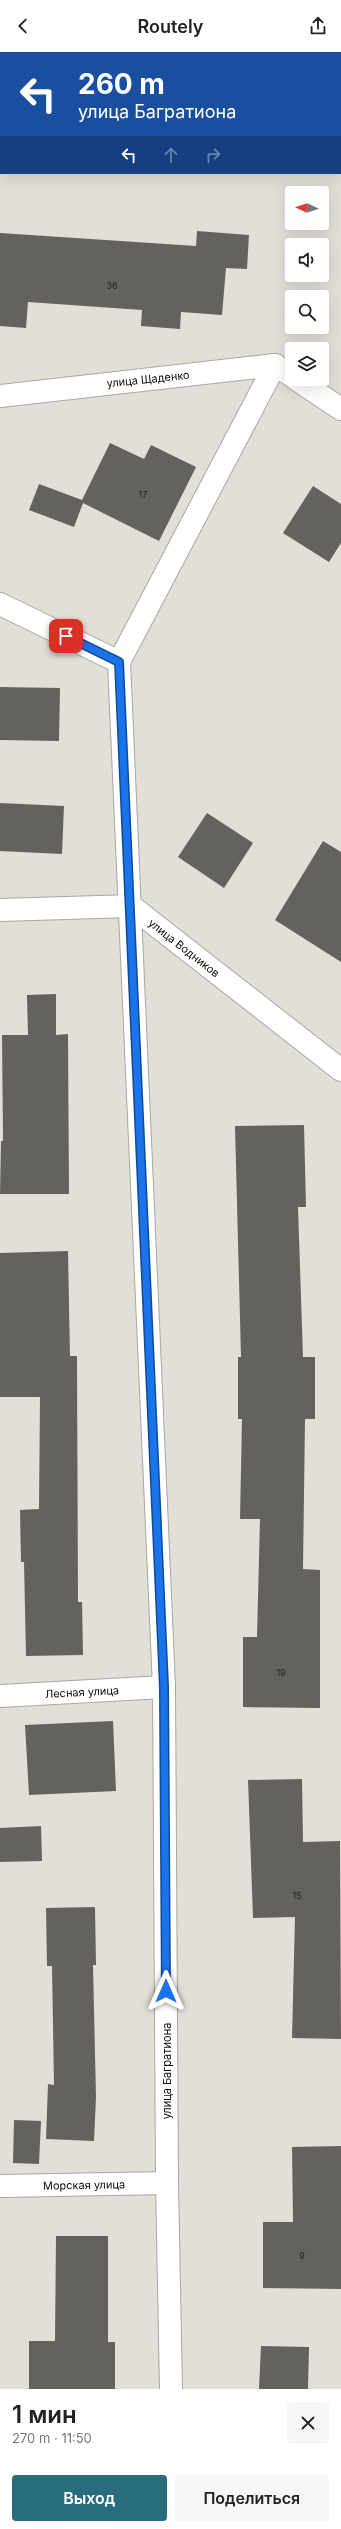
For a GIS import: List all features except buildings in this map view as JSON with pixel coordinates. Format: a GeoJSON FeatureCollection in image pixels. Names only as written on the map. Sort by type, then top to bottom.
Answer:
{"type":"FeatureCollection","features":[{"type":"Feature","properties":{"kind":"street","name":"улица Щаденко"},"geometry":{"type":"LineString","coordinates":[[0,396],[284,370]]}},
{"type":"Feature","properties":{"kind":"street"},"geometry":{"type":"LineString","coordinates":[[0,604],[119,662],[284,370]]}},
{"type":"Feature","properties":{"kind":"street"},"geometry":{"type":"LineString","coordinates":[[306,386],[341,409]]}},
{"type":"Feature","properties":{"kind":"street","name":"улица Багратиона"},"geometry":{"type":"LineString","coordinates":[[119,662],[131,906],[164,1687],[167,2183],[171,2389]]}},
{"type":"Feature","properties":{"kind":"street"},"geometry":{"type":"LineString","coordinates":[[0,910],[131,906]]}},
{"type":"Feature","properties":{"kind":"street","name":"улица Водников"},"geometry":{"type":"LineString","coordinates":[[131,906],[341,1070]]}},
{"type":"Feature","properties":{"kind":"street","name":"Лесная улица"},"geometry":{"type":"LineString","coordinates":[[0,1696],[164,1687]]}},
{"type":"Feature","properties":{"kind":"street","name":"Морская улица"},"geometry":{"type":"LineString","coordinates":[[0,2186],[167,2183]]}},
{"type":"Feature","properties":{"kind":"route"},"geometry":{"type":"LineString","coordinates":[[66,636],[119,662],[131,906],[164,1687],[166,1991]]}}]}
